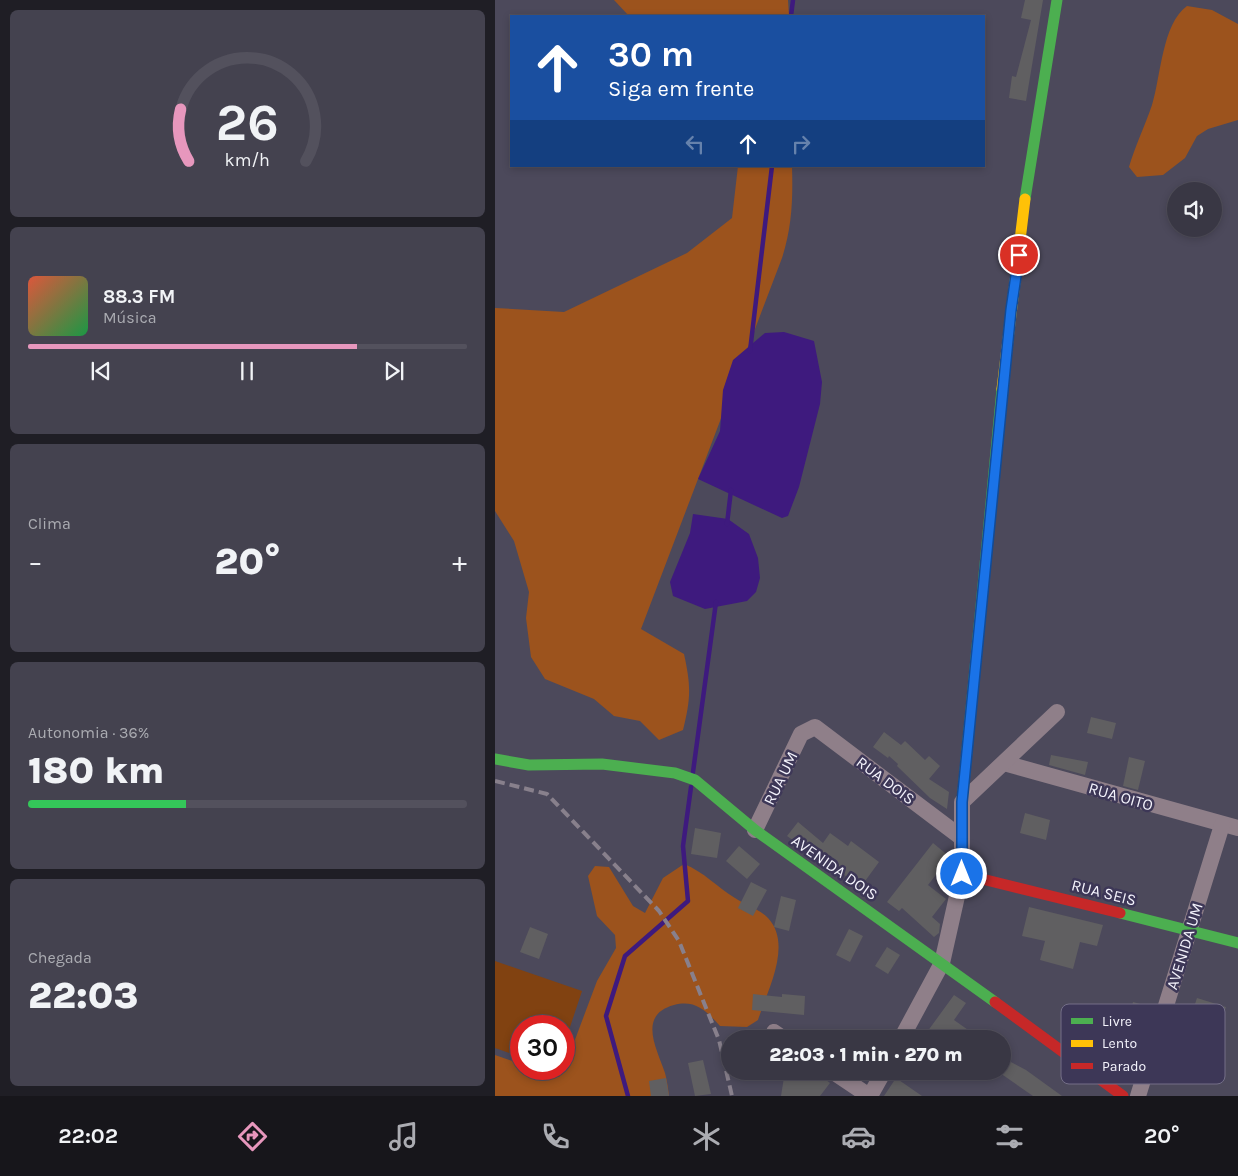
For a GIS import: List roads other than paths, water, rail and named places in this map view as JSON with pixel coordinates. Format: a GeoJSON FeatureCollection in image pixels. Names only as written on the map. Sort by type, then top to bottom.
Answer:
{"type":"FeatureCollection","features":[{"type":"Feature","properties":{"kind":"street"},"geometry":{"type":"LineString","coordinates":[[906,1030],[942,963],[962,874],[962,802],[1011,310],[1048,44],[1057,0]]}},
{"type":"Feature","properties":{"kind":"street"},"geometry":{"type":"LineString","coordinates":[[962,802],[1057,712]]}},
{"type":"Feature","properties":{"kind":"street","name":"RUA DOIS"},"geometry":{"type":"LineString","coordinates":[[809,730],[815,727],[962,838]]}},
{"type":"Feature","properties":{"kind":"street","name":"RUA UM"},"geometry":{"type":"LineString","coordinates":[[755,830],[801,734],[809,730]]}},
{"type":"Feature","properties":{"kind":"street","name":"AVENIDA DOIS"},"geometry":{"type":"LineString","coordinates":[[495,759],[529,765],[602,764],[690,778],[755,830],[1061,1050]]}},
{"type":"Feature","properties":{"kind":"street","name":"RUA OITO"},"geometry":{"type":"LineString","coordinates":[[1004,763],[1230,826]]}},
{"type":"Feature","properties":{"kind":"street","name":"AVENIDA UM"},"geometry":{"type":"LineString","coordinates":[[1166,1004],[1189,930],[1230,826]]}},
{"type":"Feature","properties":{"kind":"street","name":"RUA SEIS"},"geometry":{"type":"LineString","coordinates":[[962,874],[1189,930],[1238,944]]}},
{"type":"Feature","properties":{"kind":"street"},"geometry":{"type":"LineString","coordinates":[[846,1080],[870,1096],[879,1080]]}},
{"type":"Feature","properties":{"kind":"street","name":"AVENIDA DOIS"},"geometry":{"type":"LineString","coordinates":[[1107,1084],[1123,1096]]}},
{"type":"Feature","properties":{"kind":"street","name":"AVENIDA UM"},"geometry":{"type":"LineString","coordinates":[[1138,1096],[1142,1084]]}},
{"type":"Feature","properties":{"kind":"waterway"},"geometry":{"type":"LineString","coordinates":[[791,15],[793,0]]}},
{"type":"Feature","properties":{"kind":"waterway"},"geometry":{"type":"LineString","coordinates":[[750,351],[772,167]]}},
{"type":"Feature","properties":{"kind":"waterway"},"geometry":{"type":"LineString","coordinates":[[727,524],[731,490]]}},
{"type":"Feature","properties":{"kind":"waterway"},"geometry":{"type":"LineString","coordinates":[[693,772],[716,602]]}},
{"type":"Feature","properties":{"kind":"waterway"},"geometry":{"type":"LineString","coordinates":[[628,1096],[606,1016],[625,956],[688,901],[683,846],[691,787]]}},
{"type":"Feature","properties":{"kind":"railway"},"geometry":{"type":"LineString","coordinates":[[495,781],[547,794],[659,911],[679,941],[719,1040],[732,1096]]}}]}
